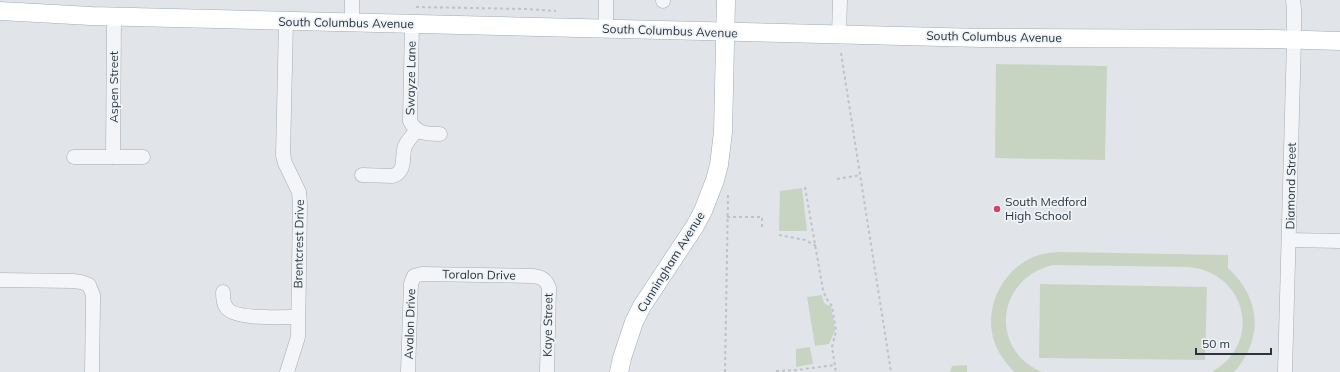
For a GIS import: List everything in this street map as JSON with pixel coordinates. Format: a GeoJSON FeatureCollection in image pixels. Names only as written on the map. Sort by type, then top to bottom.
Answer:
{"type":"FeatureCollection","features":[{"type":"Feature","properties":{"kind":"main road","name":"Cunningham Avenue"},"geometry":{"type":"LineString","coordinates":[[619,372],[634,322],[642,306],[695,226],[715,180],[720,159],[723,132],[726,0]]}},
{"type":"Feature","properties":{"kind":"main road","name":"South Columbus Avenue"},"geometry":{"type":"LineString","coordinates":[[0,11],[114,17],[352,23],[414,15],[606,29],[990,38],[1340,41]]}},
{"type":"Feature","properties":{"kind":"street"},"geometry":{"type":"LineString","coordinates":[[352,0],[352,23]]}},
{"type":"Feature","properties":{"kind":"street"},"geometry":{"type":"LineString","coordinates":[[606,0],[606,29]]}},
{"type":"Feature","properties":{"kind":"street"},"geometry":{"type":"LineString","coordinates":[[840,0],[840,35]]}},
{"type":"Feature","properties":{"kind":"street","name":"Diamond Street"},"geometry":{"type":"LineString","coordinates":[[1286,372],[1294,40],[1293,0]]}},
{"type":"Feature","properties":{"kind":"street","name":"Swayze Lane"},"geometry":{"type":"LineString","coordinates":[[414,15],[410,121],[413,127],[417,130],[424,133],[440,134]]}},
{"type":"Feature","properties":{"kind":"street","name":"Aspen Street"},"geometry":{"type":"LineString","coordinates":[[113,157],[114,17]]}},
{"type":"Feature","properties":{"kind":"street","name":"Brentcrest Drive"},"geometry":{"type":"LineString","coordinates":[[286,22],[284,156],[285,163],[299,192],[298,337],[287,372]]}},
{"type":"Feature","properties":{"kind":"street"},"geometry":{"type":"LineString","coordinates":[[362,175],[393,176],[398,174],[403,165],[405,146],[417,130]]}},
{"type":"Feature","properties":{"kind":"street"},"geometry":{"type":"LineString","coordinates":[[74,156],[143,157]]}},
{"type":"Feature","properties":{"kind":"street"},"geometry":{"type":"LineString","coordinates":[[1289,240],[1340,241]]}},
{"type":"Feature","properties":{"kind":"street","name":"Toralon Drive"},"geometry":{"type":"LineString","coordinates":[[414,276],[422,274],[533,276],[544,279]]}},
{"type":"Feature","properties":{"kind":"street","name":"Avalon Drive"},"geometry":{"type":"LineString","coordinates":[[408,372],[410,291],[414,276]]}},
{"type":"Feature","properties":{"kind":"street","name":"Kaye Street"},"geometry":{"type":"LineString","coordinates":[[544,279],[549,288],[547,372]]}},
{"type":"Feature","properties":{"kind":"street"},"geometry":{"type":"LineString","coordinates":[[0,280],[73,281],[89,285],[93,295],[92,372]]}},
{"type":"Feature","properties":{"kind":"street"},"geometry":{"type":"LineString","coordinates":[[223,292],[226,308],[232,313],[241,316],[298,318]]}},
{"type":"Feature","properties":{"kind":"path"},"geometry":{"type":"LineString","coordinates":[[414,15],[482,8],[556,11]]}},
{"type":"Feature","properties":{"kind":"path"},"geometry":{"type":"LineString","coordinates":[[841,53],[891,372]]}},
{"type":"Feature","properties":{"kind":"path"},"geometry":{"type":"LineString","coordinates":[[837,179],[860,175]]}},
{"type":"Feature","properties":{"kind":"path"},"geometry":{"type":"LineString","coordinates":[[805,187],[823,290],[826,298],[832,306],[836,331],[832,347],[836,372]]}},
{"type":"Feature","properties":{"kind":"path"},"geometry":{"type":"LineString","coordinates":[[725,372],[728,195]]}},
{"type":"Feature","properties":{"kind":"path"},"geometry":{"type":"LineString","coordinates":[[727,217],[762,217],[762,230]]}},
{"type":"Feature","properties":{"kind":"path"},"geometry":{"type":"LineString","coordinates":[[779,234],[805,240],[816,246]]}},
{"type":"Feature","properties":{"kind":"path"},"geometry":{"type":"LineString","coordinates":[[776,371],[798,370],[835,365]]}},
{"type":"Feature","properties":{"kind":"green space"},"geometry":{"type":"Polygon","coordinates":[[[996,64],[1107,66],[1105,160],[995,158],[996,64]]]}},
{"type":"Feature","properties":{"kind":"green space"},"geometry":{"type":"Polygon","coordinates":[[[802,188],[807,231],[779,231],[780,191],[802,188]]]}},
{"type":"Feature","properties":{"kind":"green space"},"geometry":{"type":"Polygon","coordinates":[[[1061,252],[1228,255],[1228,268],[1247,292],[1255,319],[1254,333],[1244,359],[1234,372],[1212,372],[1228,359],[1238,344],[1242,328],[1241,311],[1235,295],[1224,282],[1209,272],[1189,267],[1053,265],[1034,272],[1020,284],[1011,299],[1006,315],[1007,331],[1013,347],[1025,361],[1042,372],[1014,372],[1002,358],[994,341],[991,328],[991,314],[994,301],[1006,278],[1016,268],[1027,260],[1039,255],[1061,252]]]}},
{"type":"Feature","properties":{"kind":"green space"},"geometry":{"type":"Polygon","coordinates":[[[1040,284],[1207,287],[1205,360],[1039,358],[1040,284]]]}},
{"type":"Feature","properties":{"kind":"green space"},"geometry":{"type":"Polygon","coordinates":[[[822,295],[824,302],[831,306],[835,330],[829,344],[815,346],[807,297],[822,295]]]}},
{"type":"Feature","properties":{"kind":"green space"},"geometry":{"type":"Polygon","coordinates":[[[810,347],[813,364],[796,367],[796,349],[810,347]]]}},
{"type":"Feature","properties":{"kind":"green space"},"geometry":{"type":"Polygon","coordinates":[[[967,365],[967,372],[950,372],[952,366],[967,365]]]}},
{"type":"Feature","properties":{"kind":"place","name":"South Medford High School"},"geometry":{"type":"Point","coordinates":[997,209]}}]}
